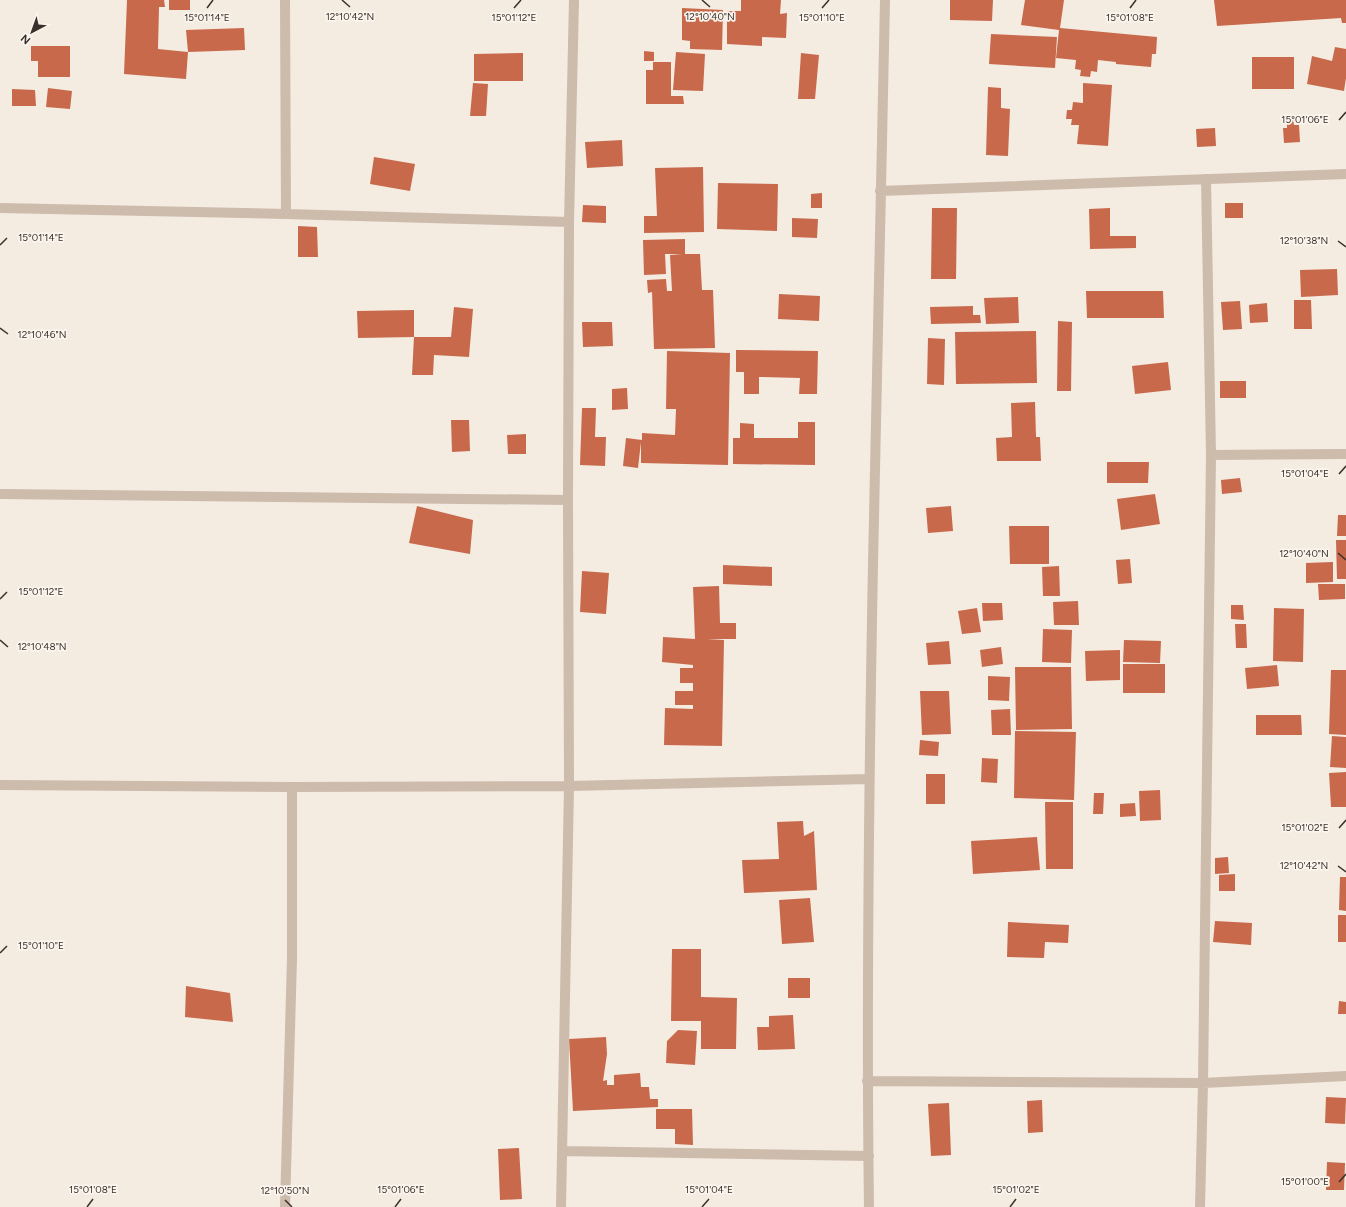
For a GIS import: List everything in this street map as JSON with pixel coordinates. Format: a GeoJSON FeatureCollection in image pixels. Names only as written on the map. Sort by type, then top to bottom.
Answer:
{"type":"FeatureCollection","features":[{"type":"Feature","properties":{"kind":"street"},"geometry":{"type":"LineString","coordinates":[[285,0],[286,214]]}},
{"type":"Feature","properties":{"kind":"street"},"geometry":{"type":"LineString","coordinates":[[561,1207],[569,786],[569,222],[574,0]]}},
{"type":"Feature","properties":{"kind":"street"},"geometry":{"type":"LineString","coordinates":[[869,1207],[868,1081],[870,779],[880,190],[885,0]]}},
{"type":"Feature","properties":{"kind":"street"},"geometry":{"type":"LineString","coordinates":[[880,190],[1346,174]]}},
{"type":"Feature","properties":{"kind":"street"},"geometry":{"type":"LineString","coordinates":[[1200,1207],[1211,455],[1206,179]]}},
{"type":"Feature","properties":{"kind":"street"},"geometry":{"type":"LineString","coordinates":[[0,208],[569,222]]}},
{"type":"Feature","properties":{"kind":"street"},"geometry":{"type":"LineString","coordinates":[[1211,455],[1346,454]]}},
{"type":"Feature","properties":{"kind":"street"},"geometry":{"type":"LineString","coordinates":[[0,494],[568,500]]}},
{"type":"Feature","properties":{"kind":"street"},"geometry":{"type":"LineString","coordinates":[[0,785],[292,787],[569,786],[870,779]]}},
{"type":"Feature","properties":{"kind":"street"},"geometry":{"type":"LineString","coordinates":[[285,1207],[292,958],[292,787]]}},
{"type":"Feature","properties":{"kind":"street"},"geometry":{"type":"LineString","coordinates":[[868,1081],[1203,1082],[1346,1076]]}},
{"type":"Feature","properties":{"kind":"street"},"geometry":{"type":"LineString","coordinates":[[562,1151],[868,1156]]}},
{"type":"Feature","properties":{"kind":"building"},"geometry":{"type":"Polygon","coordinates":[[[127,0],[164,0],[165,7],[159,7],[158,49],[188,52],[186,79],[124,74],[127,0]]]}},
{"type":"Feature","properties":{"kind":"building"},"geometry":{"type":"Polygon","coordinates":[[[169,0],[190,0],[190,10],[169,10],[169,0]]]}},
{"type":"Feature","properties":{"kind":"building"},"geometry":{"type":"Polygon","coordinates":[[[741,0],[781,0],[780,14],[787,13],[786,38],[762,37],[762,46],[727,44],[727,11],[741,11],[741,0]]]}},
{"type":"Feature","properties":{"kind":"building"},"geometry":{"type":"Polygon","coordinates":[[[950,0],[993,0],[992,21],[950,20],[950,0]]]}},
{"type":"Feature","properties":{"kind":"building"},"geometry":{"type":"Polygon","coordinates":[[[1025,0],[1064,0],[1060,28],[1157,37],[1156,54],[1152,54],[1151,67],[1116,64],[1116,62],[1098,60],[1097,72],[1091,71],[1090,77],[1080,76],[1081,70],[1075,69],[1076,60],[1056,58],[1059,30],[1021,25],[1025,0]]]}},
{"type":"Feature","properties":{"kind":"building"},"geometry":{"type":"Polygon","coordinates":[[[1214,0],[1346,0],[1346,23],[1342,23],[1341,18],[1217,26],[1214,0]]]}},
{"type":"Feature","properties":{"kind":"building"},"geometry":{"type":"Polygon","coordinates":[[[682,8],[723,10],[722,50],[690,49],[690,41],[682,40],[682,8]]]}},
{"type":"Feature","properties":{"kind":"building"},"geometry":{"type":"Polygon","coordinates":[[[244,28],[245,50],[188,52],[186,30],[244,28]]]}},
{"type":"Feature","properties":{"kind":"building"},"geometry":{"type":"Polygon","coordinates":[[[991,34],[1057,37],[1055,68],[989,64],[991,34]]]}},
{"type":"Feature","properties":{"kind":"building"},"geometry":{"type":"Polygon","coordinates":[[[31,46],[70,46],[70,77],[38,77],[38,61],[31,61],[31,46]]]}},
{"type":"Feature","properties":{"kind":"building"},"geometry":{"type":"Polygon","coordinates":[[[1335,47],[1346,49],[1346,78],[1344,91],[1307,84],[1312,56],[1332,61],[1335,47]]]}},
{"type":"Feature","properties":{"kind":"building"},"geometry":{"type":"Polygon","coordinates":[[[644,51],[654,52],[654,61],[644,61],[644,51]]]}},
{"type":"Feature","properties":{"kind":"building"},"geometry":{"type":"Polygon","coordinates":[[[676,52],[705,54],[703,91],[673,90],[676,52]]]}},
{"type":"Feature","properties":{"kind":"building"},"geometry":{"type":"Polygon","coordinates":[[[523,53],[523,81],[474,81],[474,54],[523,53]]]}},
{"type":"Feature","properties":{"kind":"building"},"geometry":{"type":"Polygon","coordinates":[[[801,53],[819,55],[815,99],[798,99],[801,53]]]}},
{"type":"Feature","properties":{"kind":"building"},"geometry":{"type":"Polygon","coordinates":[[[1252,57],[1294,57],[1294,89],[1252,89],[1252,57]]]}},
{"type":"Feature","properties":{"kind":"building"},"geometry":{"type":"Polygon","coordinates":[[[653,62],[671,62],[671,96],[683,96],[684,104],[646,104],[646,70],[653,70],[653,62]]]}},
{"type":"Feature","properties":{"kind":"building"},"geometry":{"type":"Polygon","coordinates":[[[473,83],[488,84],[486,116],[470,116],[473,83]]]}},
{"type":"Feature","properties":{"kind":"building"},"geometry":{"type":"Polygon","coordinates":[[[1083,83],[1112,85],[1108,146],[1077,144],[1079,125],[1071,125],[1072,119],[1066,119],[1067,110],[1072,110],[1073,102],[1083,103],[1083,83]]]}},
{"type":"Feature","properties":{"kind":"building"},"geometry":{"type":"Polygon","coordinates":[[[988,87],[1001,88],[1001,108],[1010,109],[1008,156],[986,155],[988,87]]]}},
{"type":"Feature","properties":{"kind":"building"},"geometry":{"type":"Polygon","coordinates":[[[48,88],[72,91],[70,109],[46,107],[48,88]]]}},
{"type":"Feature","properties":{"kind":"building"},"geometry":{"type":"Polygon","coordinates":[[[12,89],[35,90],[36,106],[12,106],[12,89]]]}},
{"type":"Feature","properties":{"kind":"building"},"geometry":{"type":"Polygon","coordinates":[[[1287,120],[1293,120],[1294,125],[1299,125],[1300,142],[1284,143],[1283,128],[1287,128],[1287,120]]]}},
{"type":"Feature","properties":{"kind":"building"},"geometry":{"type":"Polygon","coordinates":[[[1215,128],[1216,146],[1197,147],[1196,129],[1215,128]]]}},
{"type":"Feature","properties":{"kind":"building"},"geometry":{"type":"Polygon","coordinates":[[[622,140],[623,166],[587,168],[585,142],[622,140]]]}},
{"type":"Feature","properties":{"kind":"building"},"geometry":{"type":"Polygon","coordinates":[[[374,157],[415,164],[410,191],[370,184],[374,157]]]}},
{"type":"Feature","properties":{"kind":"building"},"geometry":{"type":"Polygon","coordinates":[[[703,167],[704,232],[644,233],[644,216],[657,216],[655,168],[703,167]]]}},
{"type":"Feature","properties":{"kind":"building"},"geometry":{"type":"Polygon","coordinates":[[[718,183],[778,184],[777,231],[717,229],[718,183]]]}},
{"type":"Feature","properties":{"kind":"building"},"geometry":{"type":"Polygon","coordinates":[[[822,193],[822,208],[811,208],[811,194],[822,193]]]}},
{"type":"Feature","properties":{"kind":"building"},"geometry":{"type":"Polygon","coordinates":[[[1225,203],[1243,203],[1243,218],[1225,218],[1225,203]]]}},
{"type":"Feature","properties":{"kind":"building"},"geometry":{"type":"Polygon","coordinates":[[[583,205],[606,206],[606,223],[582,222],[583,205]]]}},
{"type":"Feature","properties":{"kind":"building"},"geometry":{"type":"Polygon","coordinates":[[[932,208],[957,208],[956,279],[931,279],[932,208]]]}},
{"type":"Feature","properties":{"kind":"building"},"geometry":{"type":"Polygon","coordinates":[[[1110,208],[1110,236],[1136,236],[1136,248],[1090,249],[1089,209],[1110,208]]]}},
{"type":"Feature","properties":{"kind":"building"},"geometry":{"type":"Polygon","coordinates":[[[792,218],[818,219],[817,238],[792,237],[792,218]]]}},
{"type":"Feature","properties":{"kind":"building"},"geometry":{"type":"Polygon","coordinates":[[[298,226],[317,227],[318,257],[298,257],[298,226]]]}},
{"type":"Feature","properties":{"kind":"building"},"geometry":{"type":"Polygon","coordinates":[[[685,239],[685,254],[700,254],[702,290],[713,290],[715,348],[654,349],[652,292],[648,293],[647,280],[666,279],[667,291],[672,291],[670,255],[682,254],[665,254],[666,274],[644,275],[643,240],[685,239]]]}},
{"type":"Feature","properties":{"kind":"building"},"geometry":{"type":"Polygon","coordinates":[[[1337,269],[1338,295],[1301,297],[1300,270],[1337,269]]]}},
{"type":"Feature","properties":{"kind":"building"},"geometry":{"type":"Polygon","coordinates":[[[1086,291],[1163,291],[1164,318],[1087,318],[1086,291]]]}},
{"type":"Feature","properties":{"kind":"building"},"geometry":{"type":"Polygon","coordinates":[[[779,294],[820,296],[819,321],[778,319],[779,294]]]}},
{"type":"Feature","properties":{"kind":"building"},"geometry":{"type":"Polygon","coordinates":[[[1018,297],[1019,323],[986,324],[984,298],[1018,297]]]}},
{"type":"Feature","properties":{"kind":"building"},"geometry":{"type":"Polygon","coordinates":[[[1294,300],[1311,300],[1312,329],[1294,329],[1294,300]]]}},
{"type":"Feature","properties":{"kind":"building"},"geometry":{"type":"Polygon","coordinates":[[[1240,301],[1242,329],[1223,330],[1221,302],[1240,301]]]}},
{"type":"Feature","properties":{"kind":"building"},"geometry":{"type":"Polygon","coordinates":[[[1267,303],[1268,322],[1250,323],[1249,305],[1267,303]]]}},
{"type":"Feature","properties":{"kind":"building"},"geometry":{"type":"Polygon","coordinates":[[[973,306],[973,315],[980,315],[981,323],[931,324],[930,307],[973,306]]]}},
{"type":"Feature","properties":{"kind":"building"},"geometry":{"type":"Polygon","coordinates":[[[454,307],[473,309],[469,357],[434,355],[433,375],[412,375],[414,337],[451,337],[454,307]]]}},
{"type":"Feature","properties":{"kind":"building"},"geometry":{"type":"Polygon","coordinates":[[[414,310],[414,337],[358,338],[357,311],[414,310]]]}},
{"type":"Feature","properties":{"kind":"building"},"geometry":{"type":"Polygon","coordinates":[[[1058,321],[1072,322],[1071,391],[1057,391],[1058,321]]]}},
{"type":"Feature","properties":{"kind":"building"},"geometry":{"type":"Polygon","coordinates":[[[582,322],[612,322],[613,346],[583,347],[582,322]]]}},
{"type":"Feature","properties":{"kind":"building"},"geometry":{"type":"Polygon","coordinates":[[[1036,331],[1037,383],[956,384],[955,332],[1036,331]]]}},
{"type":"Feature","properties":{"kind":"building"},"geometry":{"type":"Polygon","coordinates":[[[928,338],[945,339],[944,385],[927,384],[928,338]]]}},
{"type":"Feature","properties":{"kind":"building"},"geometry":{"type":"Polygon","coordinates":[[[736,350],[818,351],[817,394],[799,394],[800,378],[759,377],[759,394],[744,394],[744,372],[736,372],[736,350]]]}},
{"type":"Feature","properties":{"kind":"building"},"geometry":{"type":"Polygon","coordinates":[[[667,351],[730,353],[728,465],[641,463],[641,442],[638,468],[623,466],[626,438],[642,440],[642,433],[675,435],[676,409],[666,409],[667,351]]]}},
{"type":"Feature","properties":{"kind":"building"},"geometry":{"type":"Polygon","coordinates":[[[1168,362],[1171,390],[1135,394],[1132,366],[1168,362]]]}},
{"type":"Feature","properties":{"kind":"building"},"geometry":{"type":"Polygon","coordinates":[[[1220,381],[1246,381],[1246,398],[1220,398],[1220,381]]]}},
{"type":"Feature","properties":{"kind":"building"},"geometry":{"type":"Polygon","coordinates":[[[627,388],[628,409],[612,410],[612,389],[627,388]]]}},
{"type":"Feature","properties":{"kind":"building"},"geometry":{"type":"Polygon","coordinates":[[[1035,402],[1036,437],[1040,437],[1041,461],[997,461],[996,438],[1012,437],[1011,403],[1035,402]]]}},
{"type":"Feature","properties":{"kind":"building"},"geometry":{"type":"Polygon","coordinates":[[[582,408],[596,408],[595,437],[606,437],[605,466],[580,465],[582,408]]]}},
{"type":"Feature","properties":{"kind":"building"},"geometry":{"type":"Polygon","coordinates":[[[451,420],[469,420],[470,451],[452,452],[451,420]]]}},
{"type":"Feature","properties":{"kind":"building"},"geometry":{"type":"Polygon","coordinates":[[[798,422],[815,422],[815,465],[733,464],[733,438],[740,438],[740,423],[754,424],[754,438],[798,438],[798,422]]]}},
{"type":"Feature","properties":{"kind":"building"},"geometry":{"type":"Polygon","coordinates":[[[526,434],[526,454],[508,454],[507,435],[526,434]]]}},
{"type":"Feature","properties":{"kind":"building"},"geometry":{"type":"Polygon","coordinates":[[[1107,462],[1149,462],[1148,483],[1107,483],[1107,462]]]}},
{"type":"Feature","properties":{"kind":"building"},"geometry":{"type":"Polygon","coordinates":[[[1240,478],[1242,492],[1222,494],[1221,480],[1240,478]]]}},
{"type":"Feature","properties":{"kind":"building"},"geometry":{"type":"Polygon","coordinates":[[[1155,494],[1160,524],[1121,530],[1117,499],[1155,494]]]}},
{"type":"Feature","properties":{"kind":"building"},"geometry":{"type":"Polygon","coordinates":[[[417,506],[473,520],[470,554],[409,543],[417,506]]]}},
{"type":"Feature","properties":{"kind":"building"},"geometry":{"type":"Polygon","coordinates":[[[951,506],[953,531],[928,533],[926,508],[951,506]]]}},
{"type":"Feature","properties":{"kind":"building"},"geometry":{"type":"Polygon","coordinates":[[[1338,515],[1346,515],[1346,536],[1337,536],[1338,515]]]}},
{"type":"Feature","properties":{"kind":"building"},"geometry":{"type":"Polygon","coordinates":[[[1009,526],[1049,526],[1049,564],[1010,564],[1009,526]]]}},
{"type":"Feature","properties":{"kind":"building"},"geometry":{"type":"Polygon","coordinates":[[[1336,540],[1346,540],[1346,579],[1337,579],[1336,540]]]}},
{"type":"Feature","properties":{"kind":"building"},"geometry":{"type":"Polygon","coordinates":[[[1130,559],[1132,583],[1118,584],[1116,560],[1130,559]]]}},
{"type":"Feature","properties":{"kind":"building"},"geometry":{"type":"Polygon","coordinates":[[[1333,562],[1333,582],[1306,583],[1306,563],[1333,562]]]}},
{"type":"Feature","properties":{"kind":"building"},"geometry":{"type":"Polygon","coordinates":[[[723,565],[772,567],[772,586],[723,584],[723,565]]]}},
{"type":"Feature","properties":{"kind":"building"},"geometry":{"type":"Polygon","coordinates":[[[1059,566],[1060,596],[1043,596],[1042,567],[1059,566]]]}},
{"type":"Feature","properties":{"kind":"building"},"geometry":{"type":"Polygon","coordinates":[[[582,571],[609,573],[606,614],[580,612],[582,571]]]}},
{"type":"Feature","properties":{"kind":"building"},"geometry":{"type":"Polygon","coordinates":[[[1318,584],[1345,584],[1345,599],[1319,600],[1318,584]]]}},
{"type":"Feature","properties":{"kind":"building"},"geometry":{"type":"Polygon","coordinates":[[[719,586],[720,623],[736,623],[736,639],[707,639],[724,640],[722,746],[664,745],[665,708],[693,709],[693,705],[675,705],[675,691],[693,691],[693,683],[680,683],[680,668],[693,668],[693,665],[662,662],[663,637],[695,639],[693,587],[719,586]]]}},
{"type":"Feature","properties":{"kind":"building"},"geometry":{"type":"Polygon","coordinates":[[[1078,601],[1079,625],[1054,625],[1053,602],[1078,601]]]}},
{"type":"Feature","properties":{"kind":"building"},"geometry":{"type":"Polygon","coordinates":[[[982,603],[1002,603],[1003,620],[983,621],[982,603]]]}},
{"type":"Feature","properties":{"kind":"building"},"geometry":{"type":"Polygon","coordinates":[[[1231,605],[1243,605],[1244,620],[1231,619],[1231,605]]]}},
{"type":"Feature","properties":{"kind":"building"},"geometry":{"type":"Polygon","coordinates":[[[977,608],[981,632],[962,634],[958,611],[977,608]]]}},
{"type":"Feature","properties":{"kind":"building"},"geometry":{"type":"Polygon","coordinates":[[[1274,608],[1304,609],[1303,662],[1273,661],[1274,608]]]}},
{"type":"Feature","properties":{"kind":"building"},"geometry":{"type":"Polygon","coordinates":[[[1235,624],[1246,624],[1247,648],[1236,648],[1235,624]]]}},
{"type":"Feature","properties":{"kind":"building"},"geometry":{"type":"Polygon","coordinates":[[[1043,629],[1072,630],[1071,663],[1042,662],[1043,629]]]}},
{"type":"Feature","properties":{"kind":"building"},"geometry":{"type":"Polygon","coordinates":[[[1124,640],[1161,641],[1160,663],[1123,662],[1124,640]]]}},
{"type":"Feature","properties":{"kind":"building"},"geometry":{"type":"Polygon","coordinates":[[[949,641],[951,664],[928,665],[926,643],[949,641]]]}},
{"type":"Feature","properties":{"kind":"building"},"geometry":{"type":"Polygon","coordinates":[[[1001,647],[1003,664],[982,667],[980,650],[1001,647]]]}},
{"type":"Feature","properties":{"kind":"building"},"geometry":{"type":"Polygon","coordinates":[[[1120,650],[1120,680],[1086,681],[1085,651],[1120,650]]]}},
{"type":"Feature","properties":{"kind":"building"},"geometry":{"type":"Polygon","coordinates":[[[1123,664],[1165,664],[1165,693],[1123,693],[1123,664]]]}},
{"type":"Feature","properties":{"kind":"building"},"geometry":{"type":"Polygon","coordinates":[[[1277,665],[1279,686],[1247,689],[1245,668],[1277,665]]]}},
{"type":"Feature","properties":{"kind":"building"},"geometry":{"type":"Polygon","coordinates":[[[1015,667],[1071,667],[1072,729],[1016,730],[1015,667]]]}},
{"type":"Feature","properties":{"kind":"building"},"geometry":{"type":"Polygon","coordinates":[[[1331,670],[1346,670],[1346,735],[1329,734],[1331,670]]]}},
{"type":"Feature","properties":{"kind":"building"},"geometry":{"type":"Polygon","coordinates":[[[988,676],[1010,677],[1009,701],[988,700],[988,676]]]}},
{"type":"Feature","properties":{"kind":"building"},"geometry":{"type":"Polygon","coordinates":[[[920,691],[949,691],[951,734],[922,735],[920,691]]]}},
{"type":"Feature","properties":{"kind":"building"},"geometry":{"type":"Polygon","coordinates":[[[1010,709],[1011,735],[992,735],[991,710],[1010,709]]]}},
{"type":"Feature","properties":{"kind":"building"},"geometry":{"type":"Polygon","coordinates":[[[1256,715],[1301,715],[1302,735],[1256,735],[1256,715]]]}},
{"type":"Feature","properties":{"kind":"building"},"geometry":{"type":"Polygon","coordinates":[[[1015,731],[1076,732],[1074,800],[1014,798],[1015,731]]]}},
{"type":"Feature","properties":{"kind":"building"},"geometry":{"type":"Polygon","coordinates":[[[1332,736],[1346,737],[1346,768],[1330,767],[1332,736]]]}},
{"type":"Feature","properties":{"kind":"building"},"geometry":{"type":"Polygon","coordinates":[[[920,740],[939,742],[938,756],[919,755],[920,740]]]}},
{"type":"Feature","properties":{"kind":"building"},"geometry":{"type":"Polygon","coordinates":[[[982,758],[998,759],[997,783],[981,782],[982,758]]]}},
{"type":"Feature","properties":{"kind":"building"},"geometry":{"type":"Polygon","coordinates":[[[1346,772],[1346,807],[1331,807],[1329,773],[1346,772]]]}},
{"type":"Feature","properties":{"kind":"building"},"geometry":{"type":"Polygon","coordinates":[[[926,774],[945,774],[945,804],[926,804],[926,774]]]}},
{"type":"Feature","properties":{"kind":"building"},"geometry":{"type":"Polygon","coordinates":[[[1160,790],[1161,820],[1140,821],[1139,791],[1160,790]]]}},
{"type":"Feature","properties":{"kind":"building"},"geometry":{"type":"Polygon","coordinates":[[[1094,793],[1104,793],[1103,814],[1093,814],[1094,793]]]}},
{"type":"Feature","properties":{"kind":"building"},"geometry":{"type":"Polygon","coordinates":[[[1045,802],[1073,802],[1073,869],[1046,869],[1045,802]]]}},
{"type":"Feature","properties":{"kind":"building"},"geometry":{"type":"Polygon","coordinates":[[[1135,803],[1136,816],[1120,817],[1120,804],[1135,803]]]}},
{"type":"Feature","properties":{"kind":"building"},"geometry":{"type":"Polygon","coordinates":[[[803,821],[804,836],[814,831],[817,890],[744,893],[742,860],[779,859],[777,822],[803,821]]]}},
{"type":"Feature","properties":{"kind":"building"},"geometry":{"type":"Polygon","coordinates":[[[1037,837],[1040,870],[973,874],[971,841],[1037,837]]]}},
{"type":"Feature","properties":{"kind":"building"},"geometry":{"type":"Polygon","coordinates":[[[1228,857],[1229,873],[1215,874],[1215,858],[1228,857]]]}},
{"type":"Feature","properties":{"kind":"building"},"geometry":{"type":"Polygon","coordinates":[[[1235,874],[1235,891],[1219,891],[1219,875],[1235,874]]]}},
{"type":"Feature","properties":{"kind":"building"},"geometry":{"type":"Polygon","coordinates":[[[1340,877],[1346,877],[1346,911],[1339,910],[1340,877]]]}},
{"type":"Feature","properties":{"kind":"building"},"geometry":{"type":"Polygon","coordinates":[[[810,898],[814,942],[782,944],[779,900],[810,898]]]}},
{"type":"Feature","properties":{"kind":"building"},"geometry":{"type":"Polygon","coordinates":[[[1338,915],[1346,915],[1346,942],[1338,942],[1338,915]]]}},
{"type":"Feature","properties":{"kind":"building"},"geometry":{"type":"Polygon","coordinates":[[[1215,921],[1252,923],[1251,945],[1213,942],[1215,921]]]}},
{"type":"Feature","properties":{"kind":"building"},"geometry":{"type":"Polygon","coordinates":[[[1008,922],[1069,925],[1068,943],[1045,942],[1044,958],[1007,957],[1008,922]]]}},
{"type":"Feature","properties":{"kind":"building"},"geometry":{"type":"Polygon","coordinates":[[[672,949],[701,949],[701,997],[737,998],[736,1049],[701,1049],[701,1021],[671,1021],[672,949]]]}},
{"type":"Feature","properties":{"kind":"building"},"geometry":{"type":"Polygon","coordinates":[[[788,978],[810,978],[810,998],[788,998],[788,978]]]}},
{"type":"Feature","properties":{"kind":"building"},"geometry":{"type":"Polygon","coordinates":[[[186,986],[230,993],[233,1022],[185,1017],[186,986]]]}},
{"type":"Feature","properties":{"kind":"building"},"geometry":{"type":"Polygon","coordinates":[[[1339,1001],[1346,1002],[1346,1014],[1338,1014],[1339,1001]]]}},
{"type":"Feature","properties":{"kind":"building"},"geometry":{"type":"Polygon","coordinates":[[[793,1015],[795,1049],[758,1050],[757,1027],[769,1027],[769,1016],[793,1015]]]}},
{"type":"Feature","properties":{"kind":"building"},"geometry":{"type":"Polygon","coordinates":[[[678,1030],[697,1031],[695,1065],[666,1063],[667,1041],[678,1030]]]}},
{"type":"Feature","properties":{"kind":"building"},"geometry":{"type":"Polygon","coordinates":[[[606,1037],[607,1054],[603,1081],[607,1080],[607,1085],[614,1085],[614,1075],[640,1073],[641,1087],[649,1087],[650,1099],[658,1099],[658,1107],[573,1111],[569,1039],[606,1037]]]}},
{"type":"Feature","properties":{"kind":"building"},"geometry":{"type":"Polygon","coordinates":[[[1326,1097],[1346,1098],[1345,1124],[1325,1123],[1326,1097]]]}},
{"type":"Feature","properties":{"kind":"building"},"geometry":{"type":"Polygon","coordinates":[[[1042,1100],[1043,1132],[1028,1133],[1027,1101],[1042,1100]]]}},
{"type":"Feature","properties":{"kind":"building"},"geometry":{"type":"Polygon","coordinates":[[[949,1103],[951,1155],[931,1156],[928,1104],[949,1103]]]}},
{"type":"Feature","properties":{"kind":"building"},"geometry":{"type":"Polygon","coordinates":[[[656,1109],[692,1109],[693,1145],[675,1144],[675,1129],[656,1129],[656,1109]]]}},
{"type":"Feature","properties":{"kind":"building"},"geometry":{"type":"Polygon","coordinates":[[[519,1148],[522,1199],[500,1200],[498,1149],[519,1148]]]}},
{"type":"Feature","properties":{"kind":"building"},"geometry":{"type":"Polygon","coordinates":[[[1327,1162],[1345,1163],[1344,1190],[1326,1190],[1327,1162]]]}}]}
